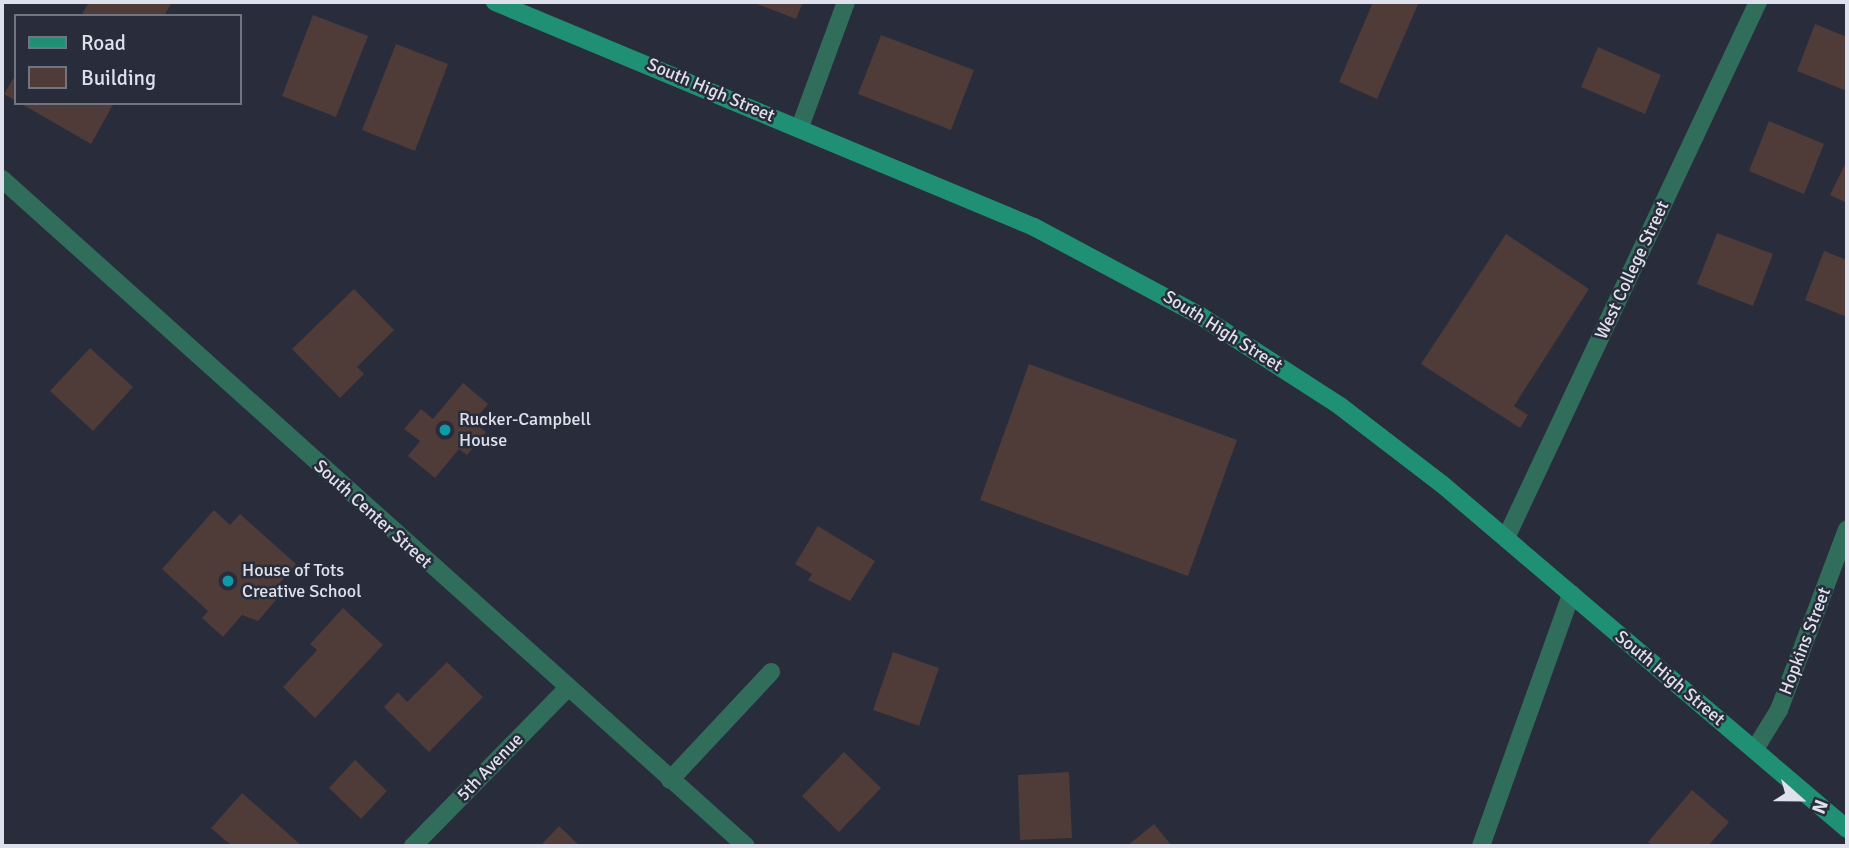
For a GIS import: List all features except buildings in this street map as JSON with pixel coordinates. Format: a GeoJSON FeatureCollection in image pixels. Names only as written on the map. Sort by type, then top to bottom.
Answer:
{"type":"FeatureCollection","features":[{"type":"Feature","properties":{"kind":"main road","name":"South High Street"},"geometry":{"type":"LineString","coordinates":[[495,2],[800,127],[1046,233],[1190,310],[1340,406],[1506,538],[1847,829]]}},
{"type":"Feature","properties":{"kind":"street"},"geometry":{"type":"LineString","coordinates":[[800,127],[846,2]]}},
{"type":"Feature","properties":{"kind":"street","name":"West College Street"},"geometry":{"type":"LineString","coordinates":[[1506,538],[1758,2]]}},
{"type":"Feature","properties":{"kind":"street","name":"South Center Street"},"geometry":{"type":"LineString","coordinates":[[2,179],[567,689],[746,846]]}},
{"type":"Feature","properties":{"kind":"street","name":"Hopkins Street"},"geometry":{"type":"LineString","coordinates":[[1755,750],[1779,710],[1847,529]]}},
{"type":"Feature","properties":{"kind":"street"},"geometry":{"type":"LineString","coordinates":[[1481,846],[1571,594]]}},
{"type":"Feature","properties":{"kind":"street"},"geometry":{"type":"LineString","coordinates":[[670,780],[771,672]]}},
{"type":"Feature","properties":{"kind":"street","name":"5th Avenue"},"geometry":{"type":"LineString","coordinates":[[413,846],[567,689]]}},
{"type":"Feature","properties":{"kind":"place","name":"Rucker-Campbell House"},"geometry":{"type":"Point","coordinates":[445,430]}},
{"type":"Feature","properties":{"kind":"place","name":"House of Tots Creative School"},"geometry":{"type":"Point","coordinates":[228,581]}}]}
